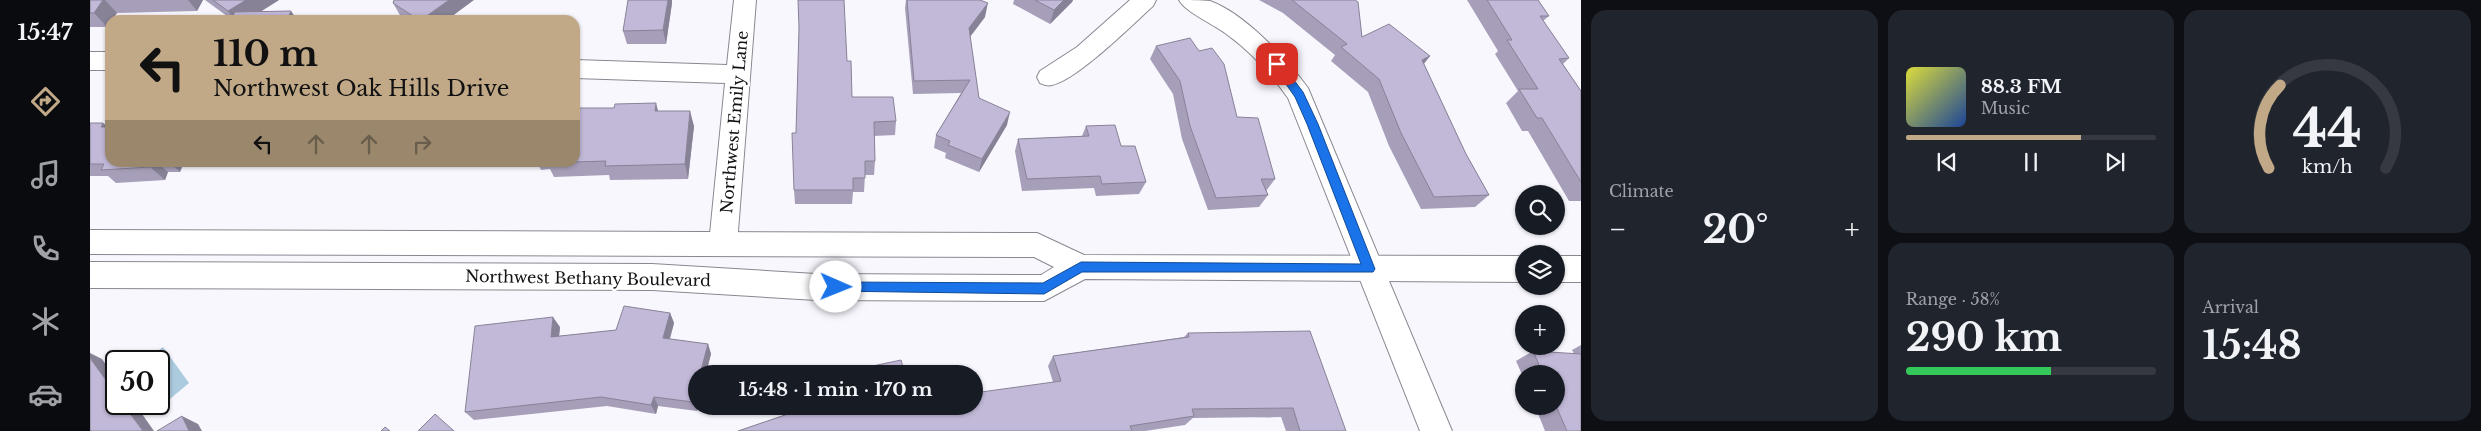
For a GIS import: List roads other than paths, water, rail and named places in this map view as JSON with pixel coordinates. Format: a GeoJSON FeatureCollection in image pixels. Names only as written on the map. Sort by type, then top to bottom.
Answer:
{"type":"FeatureCollection","features":[{"type":"Feature","properties":{"kind":"main road","name":"Northwest Emily Lane"},"geometry":{"type":"LineString","coordinates":[[723,244],[745,0]]}},
{"type":"Feature","properties":{"kind":"main road"},"geometry":{"type":"LineString","coordinates":[[1049,77],[1084,53],[1145,0]]}},
{"type":"Feature","properties":{"kind":"main road"},"geometry":{"type":"LineString","coordinates":[[1190,0],[1222,16],[1245,33],[1268,54],[1295,88],[1312,124],[1436,431]]}},
{"type":"Feature","properties":{"kind":"main road"},"geometry":{"type":"LineString","coordinates":[[90,61],[105,62]]}},
{"type":"Feature","properties":{"kind":"main road"},"geometry":{"type":"LineString","coordinates":[[580,69],[739,74]]}},
{"type":"Feature","properties":{"kind":"main road","name":"Northwest Bethany Boulevard"},"geometry":{"type":"LineString","coordinates":[[90,242],[1037,245],[1081,267],[1515,269]]}},
{"type":"Feature","properties":{"kind":"main road","name":"Northwest Bethany Boulevard"},"geometry":{"type":"LineString","coordinates":[[90,275],[661,277],[816,287],[1044,288],[1081,267]]}},
{"type":"Feature","properties":{"kind":"main road"},"geometry":{"type":"LineString","coordinates":[[1565,269],[1581,269]]}},
{"type":"Feature","properties":{"kind":"water"},"geometry":{"type":"Polygon","coordinates":[[[170,357],[189,383],[170,399],[170,357]]]}}]}
